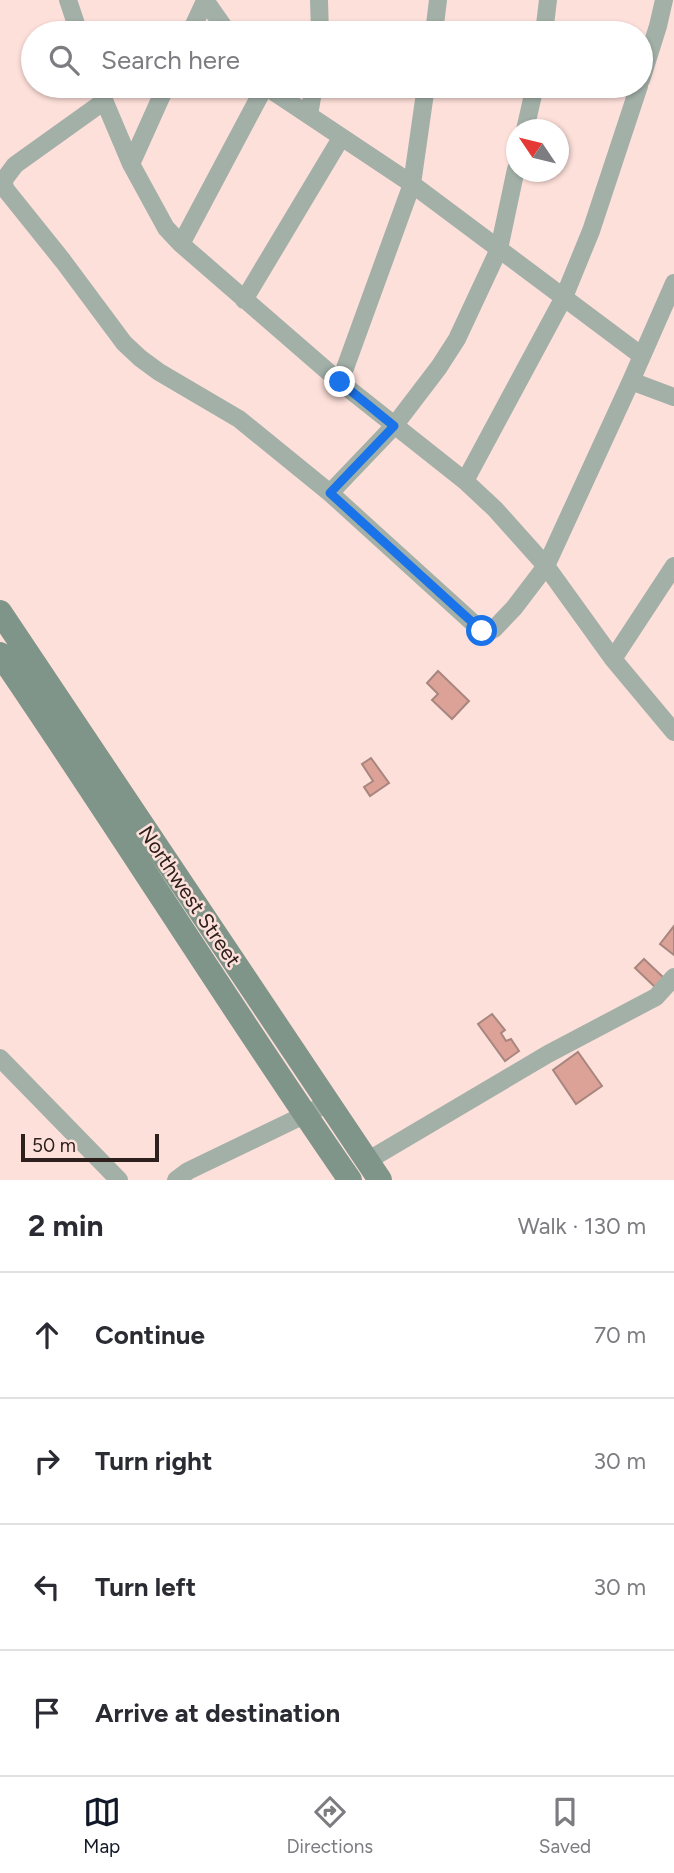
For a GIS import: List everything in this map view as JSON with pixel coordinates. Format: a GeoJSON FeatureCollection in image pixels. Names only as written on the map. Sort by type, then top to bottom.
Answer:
{"type":"FeatureCollection","features":[{"type":"Feature","properties":{"kind":"main road","name":"Northwest Street"},"geometry":{"type":"LineString","coordinates":[[0,612],[373,1170]]}},
{"type":"Feature","properties":{"kind":"main road","name":"Northwest Street"},"geometry":{"type":"LineString","coordinates":[[0,654],[350,1180]]}},
{"type":"Feature","properties":{"kind":"street"},"geometry":{"type":"LineString","coordinates":[[68,0],[75,21]]}},
{"type":"Feature","properties":{"kind":"street"},"geometry":{"type":"LineString","coordinates":[[195,21],[205,0]]}},
{"type":"Feature","properties":{"kind":"street"},"geometry":{"type":"LineString","coordinates":[[205,0],[220,21]]}},
{"type":"Feature","properties":{"kind":"street"},"geometry":{"type":"LineString","coordinates":[[319,0],[320,21]]}},
{"type":"Feature","properties":{"kind":"street"},"geometry":{"type":"LineString","coordinates":[[435,21],[438,0]]}},
{"type":"Feature","properties":{"kind":"street"},"geometry":{"type":"LineString","coordinates":[[545,21],[548,0]]}},
{"type":"Feature","properties":{"kind":"street"},"geometry":{"type":"LineString","coordinates":[[653,44],[664,0]]}},
{"type":"Feature","properties":{"kind":"street"},"geometry":{"type":"LineString","coordinates":[[95,98],[15,165],[1,180],[6,190],[124,343],[139,358],[159,373],[239,419],[330,493],[487,633],[514,608],[546,566],[674,283]]}},
{"type":"Feature","properties":{"kind":"street"},"geometry":{"type":"LineString","coordinates":[[102,98],[131,164],[166,228],[244,300],[340,382],[465,481],[495,509],[546,566],[613,659],[674,732]]}},
{"type":"Feature","properties":{"kind":"street"},"geometry":{"type":"LineString","coordinates":[[131,164],[161,98]]}},
{"type":"Feature","properties":{"kind":"street"},"geometry":{"type":"LineString","coordinates":[[181,244],[259,98]]}},
{"type":"Feature","properties":{"kind":"street"},"geometry":{"type":"LineString","coordinates":[[283,98],[412,184],[642,356]]}},
{"type":"Feature","properties":{"kind":"street"},"geometry":{"type":"LineString","coordinates":[[309,115],[312,98]]}},
{"type":"Feature","properties":{"kind":"street"},"geometry":{"type":"LineString","coordinates":[[340,382],[412,184],[424,98]]}},
{"type":"Feature","properties":{"kind":"street"},"geometry":{"type":"LineString","coordinates":[[528,119],[532,98]]}},
{"type":"Feature","properties":{"kind":"street"},"geometry":{"type":"LineString","coordinates":[[465,481],[564,298],[590,231],[635,98]]}},
{"type":"Feature","properties":{"kind":"street"},"geometry":{"type":"LineString","coordinates":[[244,300],[341,138]]}},
{"type":"Feature","properties":{"kind":"street"},"geometry":{"type":"LineString","coordinates":[[330,493],[394,426],[457,339],[499,249],[513,182]]}},
{"type":"Feature","properties":{"kind":"street"},"geometry":{"type":"LineString","coordinates":[[631,381],[674,397]]}},
{"type":"Feature","properties":{"kind":"street"},"geometry":{"type":"LineString","coordinates":[[613,659],[674,566]]}},
{"type":"Feature","properties":{"kind":"street"},"geometry":{"type":"LineString","coordinates":[[373,1170],[548,1054],[656,997],[674,977]]}},
{"type":"Feature","properties":{"kind":"street"},"geometry":{"type":"LineString","coordinates":[[0,1058],[119,1180]]}},
{"type":"Feature","properties":{"kind":"street"},"geometry":{"type":"LineString","coordinates":[[176,1180],[188,1171],[328,1103]]}},
{"type":"Feature","properties":{"kind":"building"},"geometry":{"type":"Polygon","coordinates":[[[438,671],[469,701],[452,719],[432,700],[438,694],[427,683],[438,671]]]}},
{"type":"Feature","properties":{"kind":"building"},"geometry":{"type":"Polygon","coordinates":[[[371,758],[389,783],[370,796],[364,787],[373,781],[362,764],[371,758]]]}},
{"type":"Feature","properties":{"kind":"building"},"geometry":{"type":"Polygon","coordinates":[[[674,926],[674,955],[660,944],[674,926]]]}},
{"type":"Feature","properties":{"kind":"building"},"geometry":{"type":"Polygon","coordinates":[[[644,959],[664,978],[655,987],[635,968],[644,959]]]}},
{"type":"Feature","properties":{"kind":"building"},"geometry":{"type":"Polygon","coordinates":[[[492,1014],[505,1030],[501,1033],[506,1041],[511,1039],[519,1051],[505,1061],[478,1024],[492,1014]]]}},
{"type":"Feature","properties":{"kind":"building"},"geometry":{"type":"Polygon","coordinates":[[[578,1052],[602,1086],[576,1104],[553,1070],[578,1052]]]}},
{"type":"Feature","properties":{"kind":"route"},"geometry":{"type":"LineString","coordinates":[[340,382],[394,426],[330,493],[482,631]]}}]}
